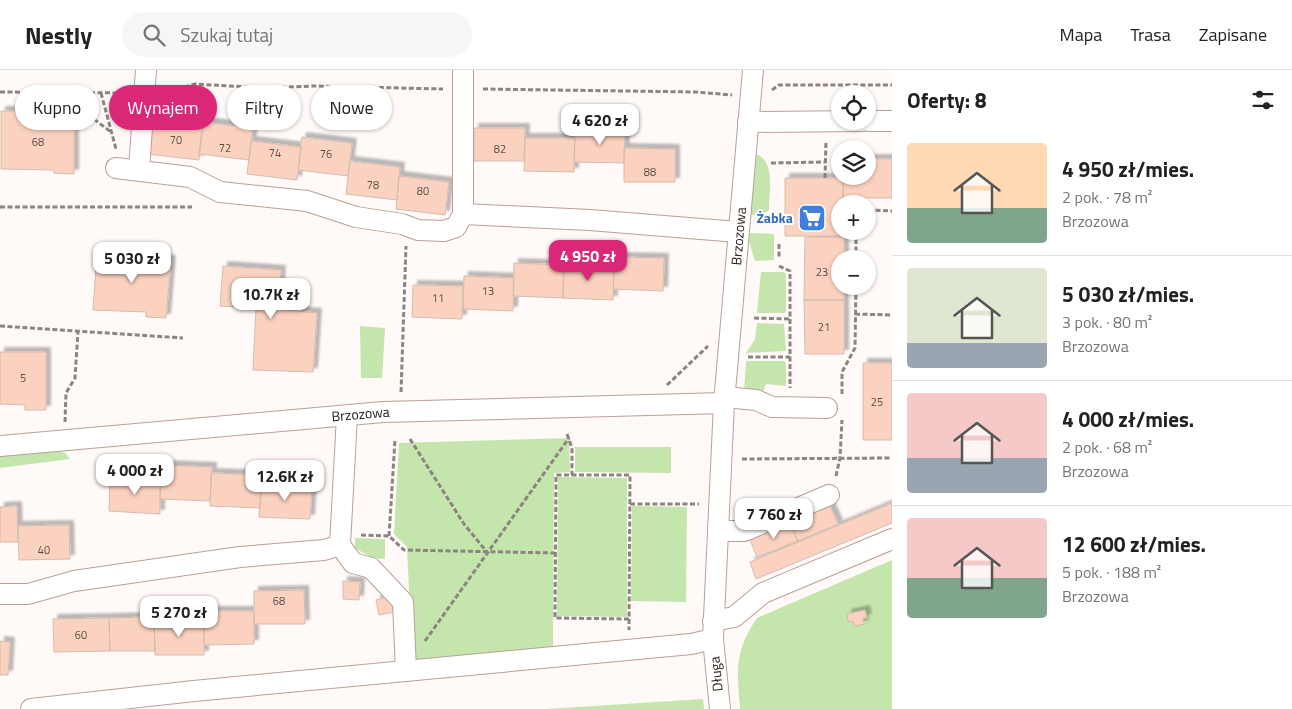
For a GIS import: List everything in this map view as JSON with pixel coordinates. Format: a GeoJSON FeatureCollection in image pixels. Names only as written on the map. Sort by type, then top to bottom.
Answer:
{"type":"FeatureCollection","features":[{"type":"Feature","properties":{"kind":"street"},"geometry":{"type":"LineString","coordinates":[[146,70],[126,169],[190,177],[220,192],[307,201],[356,217],[408,226],[418,230],[444,231],[456,227],[463,214],[463,70]]}},
{"type":"Feature","properties":{"kind":"street","name":"Brzozowa"},"geometry":{"type":"LineString","coordinates":[[713,630],[724,400],[753,70]]}},
{"type":"Feature","properties":{"kind":"street"},"geometry":{"type":"LineString","coordinates":[[876,121],[892,121]]}},
{"type":"Feature","properties":{"kind":"street"},"geometry":{"type":"LineString","coordinates":[[748,122],[831,122]]}},
{"type":"Feature","properties":{"kind":"street"},"geometry":{"type":"LineString","coordinates":[[463,214],[590,220],[738,232]]}},
{"type":"Feature","properties":{"kind":"street"},"geometry":{"type":"LineString","coordinates":[[724,400],[756,400],[772,407],[837,407]]}},
{"type":"Feature","properties":{"kind":"street","name":"Brzozowa"},"geometry":{"type":"LineString","coordinates":[[0,446],[415,411],[724,400]]}},
{"type":"Feature","properties":{"kind":"street"},"geometry":{"type":"LineString","coordinates":[[347,416],[340,540],[353,563],[371,568],[403,602],[406,666]]}},
{"type":"Feature","properties":{"kind":"street"},"geometry":{"type":"LineString","coordinates":[[718,531],[744,531],[829,495]]}},
{"type":"Feature","properties":{"kind":"street"},"geometry":{"type":"LineString","coordinates":[[31,709],[406,666],[691,644],[734,617],[763,594],[892,539]]}},
{"type":"Feature","properties":{"kind":"street"},"geometry":{"type":"LineString","coordinates":[[0,594],[28,594],[74,581],[240,557],[324,550],[340,540]]}},
{"type":"Feature","properties":{"kind":"street","name":"Długa"},"geometry":{"type":"LineString","coordinates":[[713,630],[720,709]]}},
{"type":"Feature","properties":{"kind":"path"},"geometry":{"type":"LineString","coordinates":[[198,85],[450,91]]}},
{"type":"Feature","properties":{"kind":"path"},"geometry":{"type":"LineString","coordinates":[[769,96],[771,91],[779,85],[892,85]]}},
{"type":"Feature","properties":{"kind":"path"},"geometry":{"type":"LineString","coordinates":[[481,89],[687,92],[737,95]]}},
{"type":"Feature","properties":{"kind":"path"},"geometry":{"type":"LineString","coordinates":[[0,92],[15,92]]}},
{"type":"Feature","properties":{"kind":"path"},"geometry":{"type":"LineString","coordinates":[[109,93],[101,93],[112,132],[126,169]]}},
{"type":"Feature","properties":{"kind":"path"},"geometry":{"type":"LineString","coordinates":[[99,122],[112,132]]}},
{"type":"Feature","properties":{"kind":"path"},"geometry":{"type":"LineString","coordinates":[[825,178],[826,122]]}},
{"type":"Feature","properties":{"kind":"path"},"geometry":{"type":"LineString","coordinates":[[771,163],[826,162]]}},
{"type":"Feature","properties":{"kind":"path"},"geometry":{"type":"LineString","coordinates":[[0,207],[192,207]]}},
{"type":"Feature","properties":{"kind":"path"},"geometry":{"type":"LineString","coordinates":[[876,210],[892,211]]}},
{"type":"Feature","properties":{"kind":"path"},"geometry":{"type":"LineString","coordinates":[[401,398],[408,226]]}},
{"type":"Feature","properties":{"kind":"path"},"geometry":{"type":"LineString","coordinates":[[778,244],[779,257]]}},
{"type":"Feature","properties":{"kind":"path"},"geometry":{"type":"LineString","coordinates":[[779,266],[790,271],[790,408]]}},
{"type":"Feature","properties":{"kind":"path"},"geometry":{"type":"LineString","coordinates":[[829,495],[834,487],[840,458],[837,407],[842,372],[855,348],[856,295]]}},
{"type":"Feature","properties":{"kind":"path"},"geometry":{"type":"LineString","coordinates":[[855,314],[892,315]]}},
{"type":"Feature","properties":{"kind":"path"},"geometry":{"type":"LineString","coordinates":[[754,318],[790,319]]}},
{"type":"Feature","properties":{"kind":"path"},"geometry":{"type":"LineString","coordinates":[[0,326],[183,338]]}},
{"type":"Feature","properties":{"kind":"path"},"geometry":{"type":"LineString","coordinates":[[64,427],[66,393],[75,378],[78,331]]}},
{"type":"Feature","properties":{"kind":"path"},"geometry":{"type":"LineString","coordinates":[[661,390],[710,345]]}},
{"type":"Feature","properties":{"kind":"path"},"geometry":{"type":"LineString","coordinates":[[743,357],[790,357]]}},
{"type":"Feature","properties":{"kind":"path"},"geometry":{"type":"LineString","coordinates":[[567,434],[572,448],[572,474]]}},
{"type":"Feature","properties":{"kind":"path"},"geometry":{"type":"LineString","coordinates":[[406,666],[569,438]]}},
{"type":"Feature","properties":{"kind":"path"},"geometry":{"type":"LineString","coordinates":[[410,439],[464,524],[488,552]]}},
{"type":"Feature","properties":{"kind":"path"},"geometry":{"type":"LineString","coordinates":[[389,536],[395,440]]}},
{"type":"Feature","properties":{"kind":"path"},"geometry":{"type":"LineString","coordinates":[[742,459],[892,458]]}},
{"type":"Feature","properties":{"kind":"path"},"geometry":{"type":"LineString","coordinates":[[629,619],[555,618],[556,475],[630,475],[630,650]]}},
{"type":"Feature","properties":{"kind":"path"},"geometry":{"type":"LineString","coordinates":[[630,504],[719,504]]}},
{"type":"Feature","properties":{"kind":"path"},"geometry":{"type":"LineString","coordinates":[[340,540],[389,536],[404,550],[555,553]]}},
{"type":"Feature","properties":{"kind":"green space"},"geometry":{"type":"Polygon","coordinates":[[[755,154],[762,157],[769,169],[769,210],[763,215],[751,215],[755,154]]]}},
{"type":"Feature","properties":{"kind":"green space"},"geometry":{"type":"Polygon","coordinates":[[[750,233],[774,234],[774,260],[755,261],[749,241],[750,233]]]}},
{"type":"Feature","properties":{"kind":"green space"},"geometry":{"type":"Polygon","coordinates":[[[761,272],[784,272],[786,274],[786,311],[784,313],[757,313],[761,272]]]}},
{"type":"Feature","properties":{"kind":"green space"},"geometry":{"type":"Polygon","coordinates":[[[757,323],[784,324],[786,351],[746,353],[755,339],[757,323]]]}},
{"type":"Feature","properties":{"kind":"green space"},"geometry":{"type":"Polygon","coordinates":[[[360,326],[385,328],[382,378],[361,378],[360,326]]]}},
{"type":"Feature","properties":{"kind":"green space"},"geometry":{"type":"Polygon","coordinates":[[[746,361],[784,361],[786,363],[786,386],[766,384],[763,392],[744,391],[746,361]]]}},
{"type":"Feature","properties":{"kind":"green space"},"geometry":{"type":"Polygon","coordinates":[[[569,438],[570,472],[554,473],[553,650],[417,663],[412,653],[407,547],[394,534],[399,443],[569,438]]]}},
{"type":"Feature","properties":{"kind":"green space"},"geometry":{"type":"Polygon","coordinates":[[[575,447],[671,447],[671,473],[575,472],[575,447]]]}},
{"type":"Feature","properties":{"kind":"green space"},"geometry":{"type":"Polygon","coordinates":[[[59,451],[65,453],[70,459],[0,468],[0,456],[59,451]]]}},
{"type":"Feature","properties":{"kind":"green space"},"geometry":{"type":"Polygon","coordinates":[[[558,477],[627,478],[627,617],[557,616],[558,477]]]}},
{"type":"Feature","properties":{"kind":"green space"},"geometry":{"type":"Polygon","coordinates":[[[632,506],[687,507],[686,602],[631,601],[632,506]]]}},
{"type":"Feature","properties":{"kind":"green space"},"geometry":{"type":"Polygon","coordinates":[[[355,538],[385,539],[385,559],[372,558],[355,548],[355,538]]]}},
{"type":"Feature","properties":{"kind":"green space"},"geometry":{"type":"Polygon","coordinates":[[[892,560],[892,709],[740,709],[738,672],[741,651],[744,641],[757,618],[892,560]]]}},
{"type":"Feature","properties":{"kind":"green space"},"geometry":{"type":"Polygon","coordinates":[[[703,699],[704,709],[546,709],[703,699]]]}},
{"type":"Feature","properties":{"kind":"building"},"geometry":{"type":"Polygon","coordinates":[[[1,111],[15,111],[15,130],[74,130],[74,174],[54,173],[54,170],[1,169],[1,111]]]}},
{"type":"Feature","properties":{"kind":"building"},"geometry":{"type":"Polygon","coordinates":[[[217,124],[227,125],[227,130],[253,130],[249,160],[199,154],[202,130],[217,130],[217,124]]]}},
{"type":"Feature","properties":{"kind":"building"},"geometry":{"type":"Polygon","coordinates":[[[474,128],[525,128],[524,161],[474,161],[474,128]]]}},
{"type":"Feature","properties":{"kind":"building"},"geometry":{"type":"Polygon","coordinates":[[[575,129],[625,129],[624,163],[574,162],[575,129]]]}},
{"type":"Feature","properties":{"kind":"building"},"geometry":{"type":"Polygon","coordinates":[[[151,130],[203,130],[199,160],[148,154],[151,130]]]}},
{"type":"Feature","properties":{"kind":"building"},"geometry":{"type":"Polygon","coordinates":[[[302,137],[352,143],[348,176],[298,170],[302,137]]]}},
{"type":"Feature","properties":{"kind":"building"},"geometry":{"type":"Polygon","coordinates":[[[525,138],[575,138],[574,172],[524,171],[525,138]]]}},
{"type":"Feature","properties":{"kind":"building"},"geometry":{"type":"Polygon","coordinates":[[[251,141],[301,147],[297,180],[247,174],[251,141]]]}},
{"type":"Feature","properties":{"kind":"building"},"geometry":{"type":"Polygon","coordinates":[[[624,148],[675,149],[675,182],[624,182],[624,148]]]}},
{"type":"Feature","properties":{"kind":"building"},"geometry":{"type":"Polygon","coordinates":[[[876,159],[892,159],[892,198],[876,198],[876,195],[843,195],[844,185],[876,185],[876,159]]]}},
{"type":"Feature","properties":{"kind":"building"},"geometry":{"type":"Polygon","coordinates":[[[350,161],[400,167],[397,200],[346,194],[350,161]]]}},
{"type":"Feature","properties":{"kind":"building"},"geometry":{"type":"Polygon","coordinates":[[[399,176],[449,182],[445,215],[396,209],[399,176]]]}},
{"type":"Feature","properties":{"kind":"building","name":"Żabka"},"geometry":{"type":"Polygon","coordinates":[[[785,178],[831,178],[831,185],[843,185],[843,195],[831,195],[831,236],[785,236],[785,178]]]}},
{"type":"Feature","properties":{"kind":"building"},"geometry":{"type":"Polygon","coordinates":[[[805,237],[831,237],[831,240],[844,240],[844,250],[831,250],[831,295],[844,295],[844,300],[804,300],[805,237]]]}},
{"type":"Feature","properties":{"kind":"building"},"geometry":{"type":"Polygon","coordinates":[[[97,251],[117,252],[117,256],[171,260],[166,318],[146,317],[146,312],[93,310],[97,251]]]}},
{"type":"Feature","properties":{"kind":"building"},"geometry":{"type":"Polygon","coordinates":[[[615,257],[664,258],[663,291],[613,289],[615,257]]]}},
{"type":"Feature","properties":{"kind":"building"},"geometry":{"type":"Polygon","coordinates":[[[514,263],[564,265],[563,298],[513,296],[514,263]]]}},
{"type":"Feature","properties":{"kind":"building"},"geometry":{"type":"Polygon","coordinates":[[[564,265],[614,267],[613,300],[563,298],[564,265]]]}},
{"type":"Feature","properties":{"kind":"building"},"geometry":{"type":"Polygon","coordinates":[[[223,266],[281,270],[278,309],[317,313],[313,372],[253,370],[256,308],[220,306],[223,266]]]}},
{"type":"Feature","properties":{"kind":"building"},"geometry":{"type":"Polygon","coordinates":[[[464,276],[514,278],[513,311],[463,309],[464,276]]]}},
{"type":"Feature","properties":{"kind":"building"},"geometry":{"type":"Polygon","coordinates":[[[413,285],[463,286],[462,319],[412,317],[413,285]]]}},
{"type":"Feature","properties":{"kind":"building"},"geometry":{"type":"Polygon","coordinates":[[[804,300],[844,300],[844,354],[805,354],[804,300]]]}},
{"type":"Feature","properties":{"kind":"building"},"geometry":{"type":"Polygon","coordinates":[[[0,352],[46,352],[46,410],[25,410],[25,405],[0,404],[0,352]]]}},
{"type":"Feature","properties":{"kind":"building"},"geometry":{"type":"Polygon","coordinates":[[[863,363],[892,363],[892,440],[863,440],[863,363]]]}},
{"type":"Feature","properties":{"kind":"building"},"geometry":{"type":"Polygon","coordinates":[[[161,465],[212,467],[210,501],[160,499],[161,465]]]}},
{"type":"Feature","properties":{"kind":"building"},"geometry":{"type":"Polygon","coordinates":[[[211,473],[262,475],[260,508],[210,506],[211,473]]]}},
{"type":"Feature","properties":{"kind":"building"},"geometry":{"type":"Polygon","coordinates":[[[110,479],[160,481],[160,514],[109,511],[110,479]]]}},
{"type":"Feature","properties":{"kind":"building"},"geometry":{"type":"Polygon","coordinates":[[[261,484],[312,486],[310,519],[259,517],[261,484]]]}},
{"type":"Feature","properties":{"kind":"building"},"geometry":{"type":"Polygon","coordinates":[[[892,503],[892,523],[756,579],[750,562],[892,503]]]}},
{"type":"Feature","properties":{"kind":"building"},"geometry":{"type":"Polygon","coordinates":[[[17,506],[18,542],[0,542],[0,507],[17,506]]]}},
{"type":"Feature","properties":{"kind":"building"},"geometry":{"type":"Polygon","coordinates":[[[830,506],[838,524],[798,541],[790,523],[830,506]]]}},
{"type":"Feature","properties":{"kind":"building"},"geometry":{"type":"Polygon","coordinates":[[[790,523],[798,541],[757,557],[750,540],[790,523]]]}},
{"type":"Feature","properties":{"kind":"building"},"geometry":{"type":"Polygon","coordinates":[[[69,525],[70,559],[19,560],[18,526],[69,525]]]}},
{"type":"Feature","properties":{"kind":"building"},"geometry":{"type":"Polygon","coordinates":[[[343,581],[360,582],[359,600],[343,599],[343,581]]]}},
{"type":"Feature","properties":{"kind":"building"},"geometry":{"type":"Polygon","coordinates":[[[304,590],[305,624],[254,624],[254,591],[304,590]]]}},
{"type":"Feature","properties":{"kind":"building"},"geometry":{"type":"Polygon","coordinates":[[[392,596],[395,612],[379,615],[376,600],[392,596]]]}},
{"type":"Feature","properties":{"kind":"building"},"geometry":{"type":"Polygon","coordinates":[[[865,610],[867,618],[863,618],[864,624],[855,626],[853,621],[848,622],[847,614],[865,610]]]}},
{"type":"Feature","properties":{"kind":"building"},"geometry":{"type":"Polygon","coordinates":[[[204,611],[254,611],[254,644],[204,645],[204,611]]]}},
{"type":"Feature","properties":{"kind":"building"},"geometry":{"type":"Polygon","coordinates":[[[154,617],[155,651],[110,651],[109,618],[154,617]]]}},
{"type":"Feature","properties":{"kind":"building"},"geometry":{"type":"Polygon","coordinates":[[[109,618],[110,651],[54,652],[53,619],[109,618]]]}},
{"type":"Feature","properties":{"kind":"building"},"geometry":{"type":"Polygon","coordinates":[[[204,621],[204,655],[155,655],[154,622],[204,621]]]}},
{"type":"Feature","properties":{"kind":"building"},"geometry":{"type":"Polygon","coordinates":[[[0,641],[10,642],[8,675],[0,675],[0,641]]]}},
{"type":"Feature","properties":{"kind":"place","name":"Żabka"},"geometry":{"type":"Point","coordinates":[812,218]}}]}
